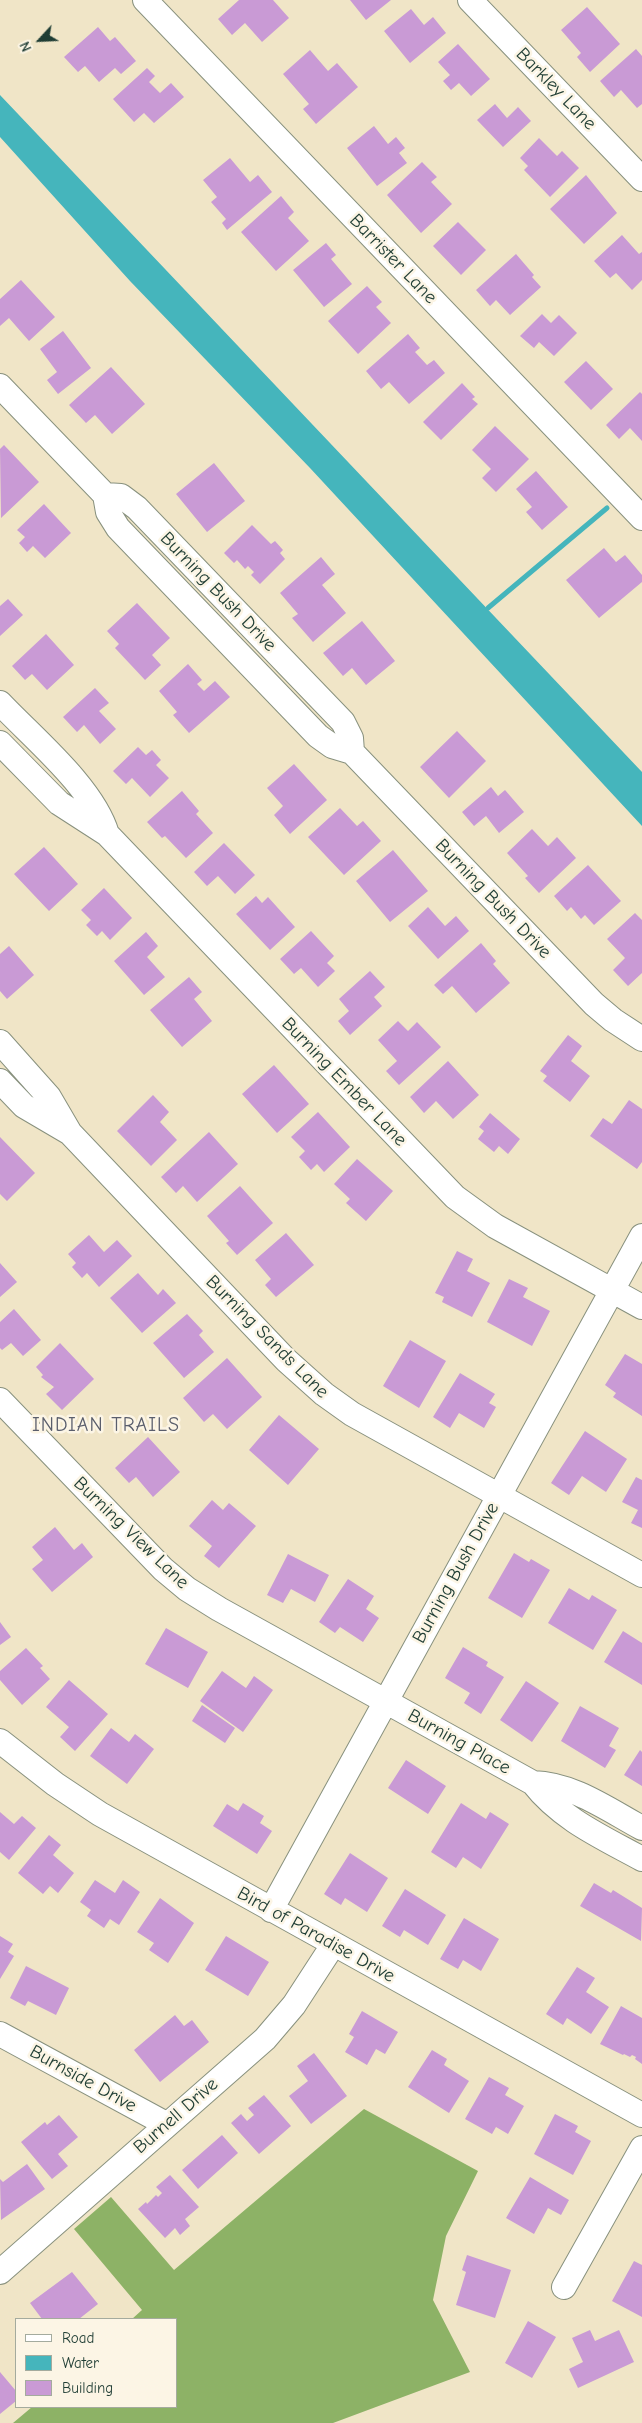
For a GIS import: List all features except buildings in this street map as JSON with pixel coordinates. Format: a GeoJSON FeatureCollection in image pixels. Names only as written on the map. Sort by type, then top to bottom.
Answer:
{"type":"FeatureCollection","features":[{"type":"Feature","properties":{"kind":"street","name":"Barrister Lane"},"geometry":{"type":"LineString","coordinates":[[144,0],[642,518]]}},
{"type":"Feature","properties":{"kind":"street","name":"Barkley Lane"},"geometry":{"type":"LineString","coordinates":[[470,0],[642,179]]}},
{"type":"Feature","properties":{"kind":"street","name":"Burning Bush Drive"},"geometry":{"type":"LineString","coordinates":[[0,386],[105,495],[115,494],[127,500],[151,522],[343,722],[351,738],[352,752],[594,1004],[618,1024],[642,1039]]}},
{"type":"Feature","properties":{"kind":"street","name":"Burning Ember Lane"},"geometry":{"type":"LineString","coordinates":[[0,703],[82,790],[98,813],[106,834]]}},
{"type":"Feature","properties":{"kind":"street","name":"Burning Ember Lane"},"geometry":{"type":"LineString","coordinates":[[0,742],[59,803],[106,834],[455,1197],[495,1226],[642,1307]]}},
{"type":"Feature","properties":{"kind":"street","name":"Burning Sands Lane"},"geometry":{"type":"LineString","coordinates":[[0,1042],[41,1086],[56,1106],[70,1133]]}},
{"type":"Feature","properties":{"kind":"street","name":"Burning Sands Lane"},"geometry":{"type":"LineString","coordinates":[[0,1081],[24,1106],[70,1133],[262,1335],[324,1394],[352,1414],[642,1575]]}},
{"type":"Feature","properties":{"kind":"street","name":"Burning Bush Drive"},"geometry":{"type":"LineString","coordinates":[[271,1910],[642,1236]]}},
{"type":"Feature","properties":{"kind":"street","name":"Burning View Lane"},"geometry":{"type":"LineString","coordinates":[[0,1400],[172,1578],[219,1609],[385,1702]]}},
{"type":"Feature","properties":{"kind":"street","name":"Burning Place"},"geometry":{"type":"LineString","coordinates":[[385,1702],[533,1783],[563,1815],[642,1859]]}},
{"type":"Feature","properties":{"kind":"street","name":"Bird of Paradise Drive"},"geometry":{"type":"LineString","coordinates":[[0,1741],[54,1784],[100,1814],[642,2115]]}},
{"type":"Feature","properties":{"kind":"street","name":"Burning Place"},"geometry":{"type":"LineString","coordinates":[[533,1783],[546,1783],[573,1791],[642,1828]]}},
{"type":"Feature","properties":{"kind":"street","name":"Burnell Drive"},"geometry":{"type":"LineString","coordinates":[[0,2272],[276,2028],[294,2005],[333,1945]]}},
{"type":"Feature","properties":{"kind":"street","name":"Burnside Drive"},"geometry":{"type":"LineString","coordinates":[[0,2034],[166,2124]]}},
{"type":"Feature","properties":{"kind":"street"},"geometry":{"type":"LineString","coordinates":[[564,2288],[642,2148]]}},
{"type":"Feature","properties":{"kind":"green space"},"geometry":{"type":"Polygon","coordinates":[[[364,2109],[478,2171],[446,2236],[433,2300],[470,2372],[333,2423],[13,2423],[31,2408],[178,2408],[178,2318],[133,2318],[142,2310],[74,2229],[111,2197],[174,2270],[364,2109]]]}},
{"type":"Feature","properties":{"kind":"water"},"geometry":{"type":"Polygon","coordinates":[[[0,95],[642,772],[642,826],[310,468],[130,281],[0,137],[0,95]]]}},
{"type":"Feature","properties":{"kind":"waterway"},"geometry":{"type":"LineString","coordinates":[[488,608],[607,508]]}},
{"type":"Feature","properties":{"kind":"district","name":"INDIAN TRAILS"},"geometry":{"type":"Point","coordinates":[106,1425]}}]}
